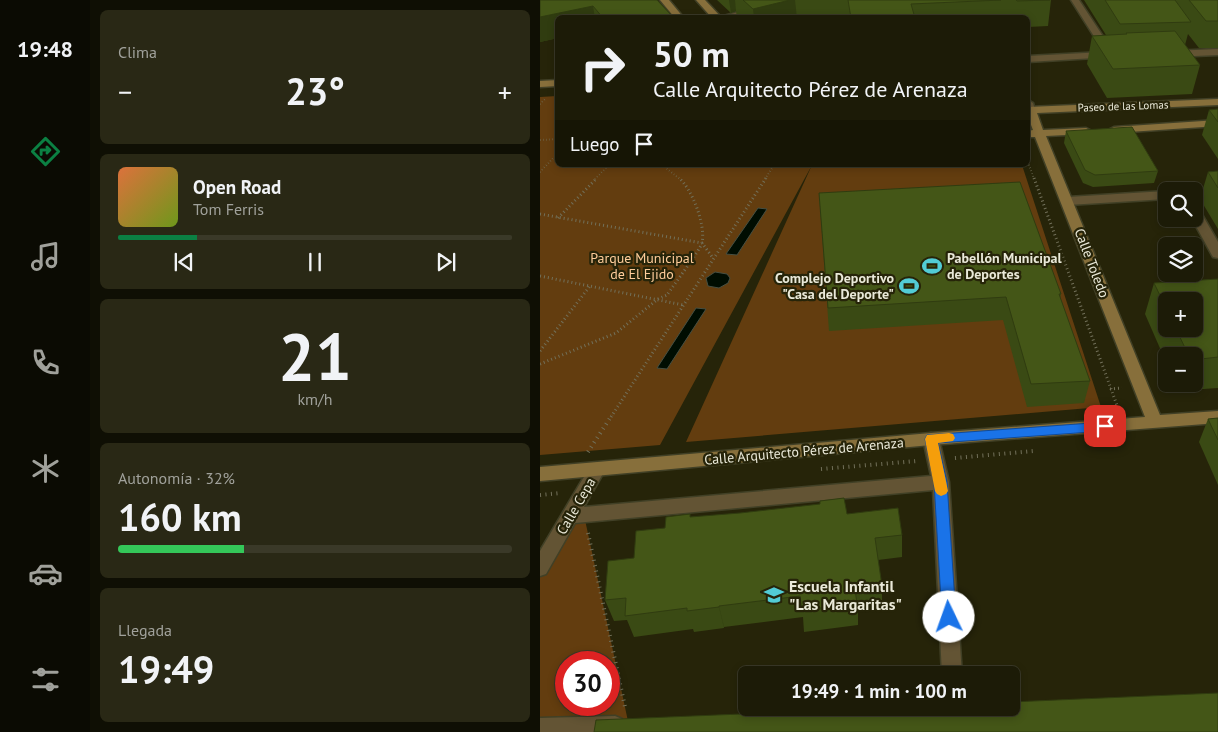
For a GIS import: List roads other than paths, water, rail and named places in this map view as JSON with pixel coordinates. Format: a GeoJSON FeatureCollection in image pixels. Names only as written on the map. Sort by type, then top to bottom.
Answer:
{"type":"FeatureCollection","features":[{"type":"Feature","properties":{"kind":"street"},"geometry":{"type":"LineString","coordinates":[[664,0],[677,15]]}},
{"type":"Feature","properties":{"kind":"street"},"geometry":{"type":"LineString","coordinates":[[700,0],[716,15]]}},
{"type":"Feature","properties":{"kind":"street"},"geometry":{"type":"LineString","coordinates":[[1030,59],[1115,55],[1076,0]]}},
{"type":"Feature","properties":{"kind":"street"},"geometry":{"type":"LineString","coordinates":[[732,15],[768,7]]}},
{"type":"Feature","properties":{"kind":"street"},"geometry":{"type":"LineString","coordinates":[[1158,54],[1192,49],[1218,52]]}},
{"type":"Feature","properties":{"kind":"street"},"geometry":{"type":"LineString","coordinates":[[540,84],[555,83]]}},
{"type":"Feature","properties":{"kind":"street","name":"Paseo de las Lomas"},"geometry":{"type":"LineString","coordinates":[[1030,108],[1218,102]]}},
{"type":"Feature","properties":{"kind":"street","name":"Calle Toledo"},"geometry":{"type":"LineString","coordinates":[[1030,117],[1034,134],[1068,201],[1155,423]]}},
{"type":"Feature","properties":{"kind":"street","name":"Paseo de las Lomas"},"geometry":{"type":"LineString","coordinates":[[1034,134],[1218,123]]}},
{"type":"Feature","properties":{"kind":"street"},"geometry":{"type":"LineString","coordinates":[[1203,193],[1218,192]]}},
{"type":"Feature","properties":{"kind":"street"},"geometry":{"type":"LineString","coordinates":[[1068,201],[1158,195]]}},
{"type":"Feature","properties":{"kind":"street"},"geometry":{"type":"LineString","coordinates":[[1203,227],[1218,254]]}},
{"type":"Feature","properties":{"kind":"street","name":"Calle Arquitecto Pérez de Arenaza"},"geometry":{"type":"LineString","coordinates":[[540,474],[931,439],[1218,417]]}},
{"type":"Feature","properties":{"kind":"street"},"geometry":{"type":"LineString","coordinates":[[931,439],[934,460],[941,482],[951,666]]}},
{"type":"Feature","properties":{"kind":"street","name":"Calle Cepa"},"geometry":{"type":"LineString","coordinates":[[540,568],[578,516],[585,491],[597,470]]}},
{"type":"Feature","properties":{"kind":"street"},"geometry":{"type":"LineString","coordinates":[[578,516],[941,482]]}},
{"type":"Feature","properties":{"kind":"street"},"geometry":{"type":"LineString","coordinates":[[540,728],[583,730],[634,725]]}},
{"type":"Feature","properties":{"kind":"place","name":"Pabellón Municipal de Deportes"},"geometry":{"type":"Point","coordinates":[932,266]}},
{"type":"Feature","properties":{"kind":"place","name":"Complejo Deportivo \"Casa del Deporte\""},"geometry":{"type":"Point","coordinates":[909,286]}},
{"type":"Feature","properties":{"kind":"place","name":"Escuela Infantil \"Las Margaritas\""},"geometry":{"type":"Point","coordinates":[774,595]}},
{"type":"Feature","properties":{"kind":"park label","name":"Parque Municipal de El Ejido"},"geometry":{"type":"Point","coordinates":[642,266]}}]}
